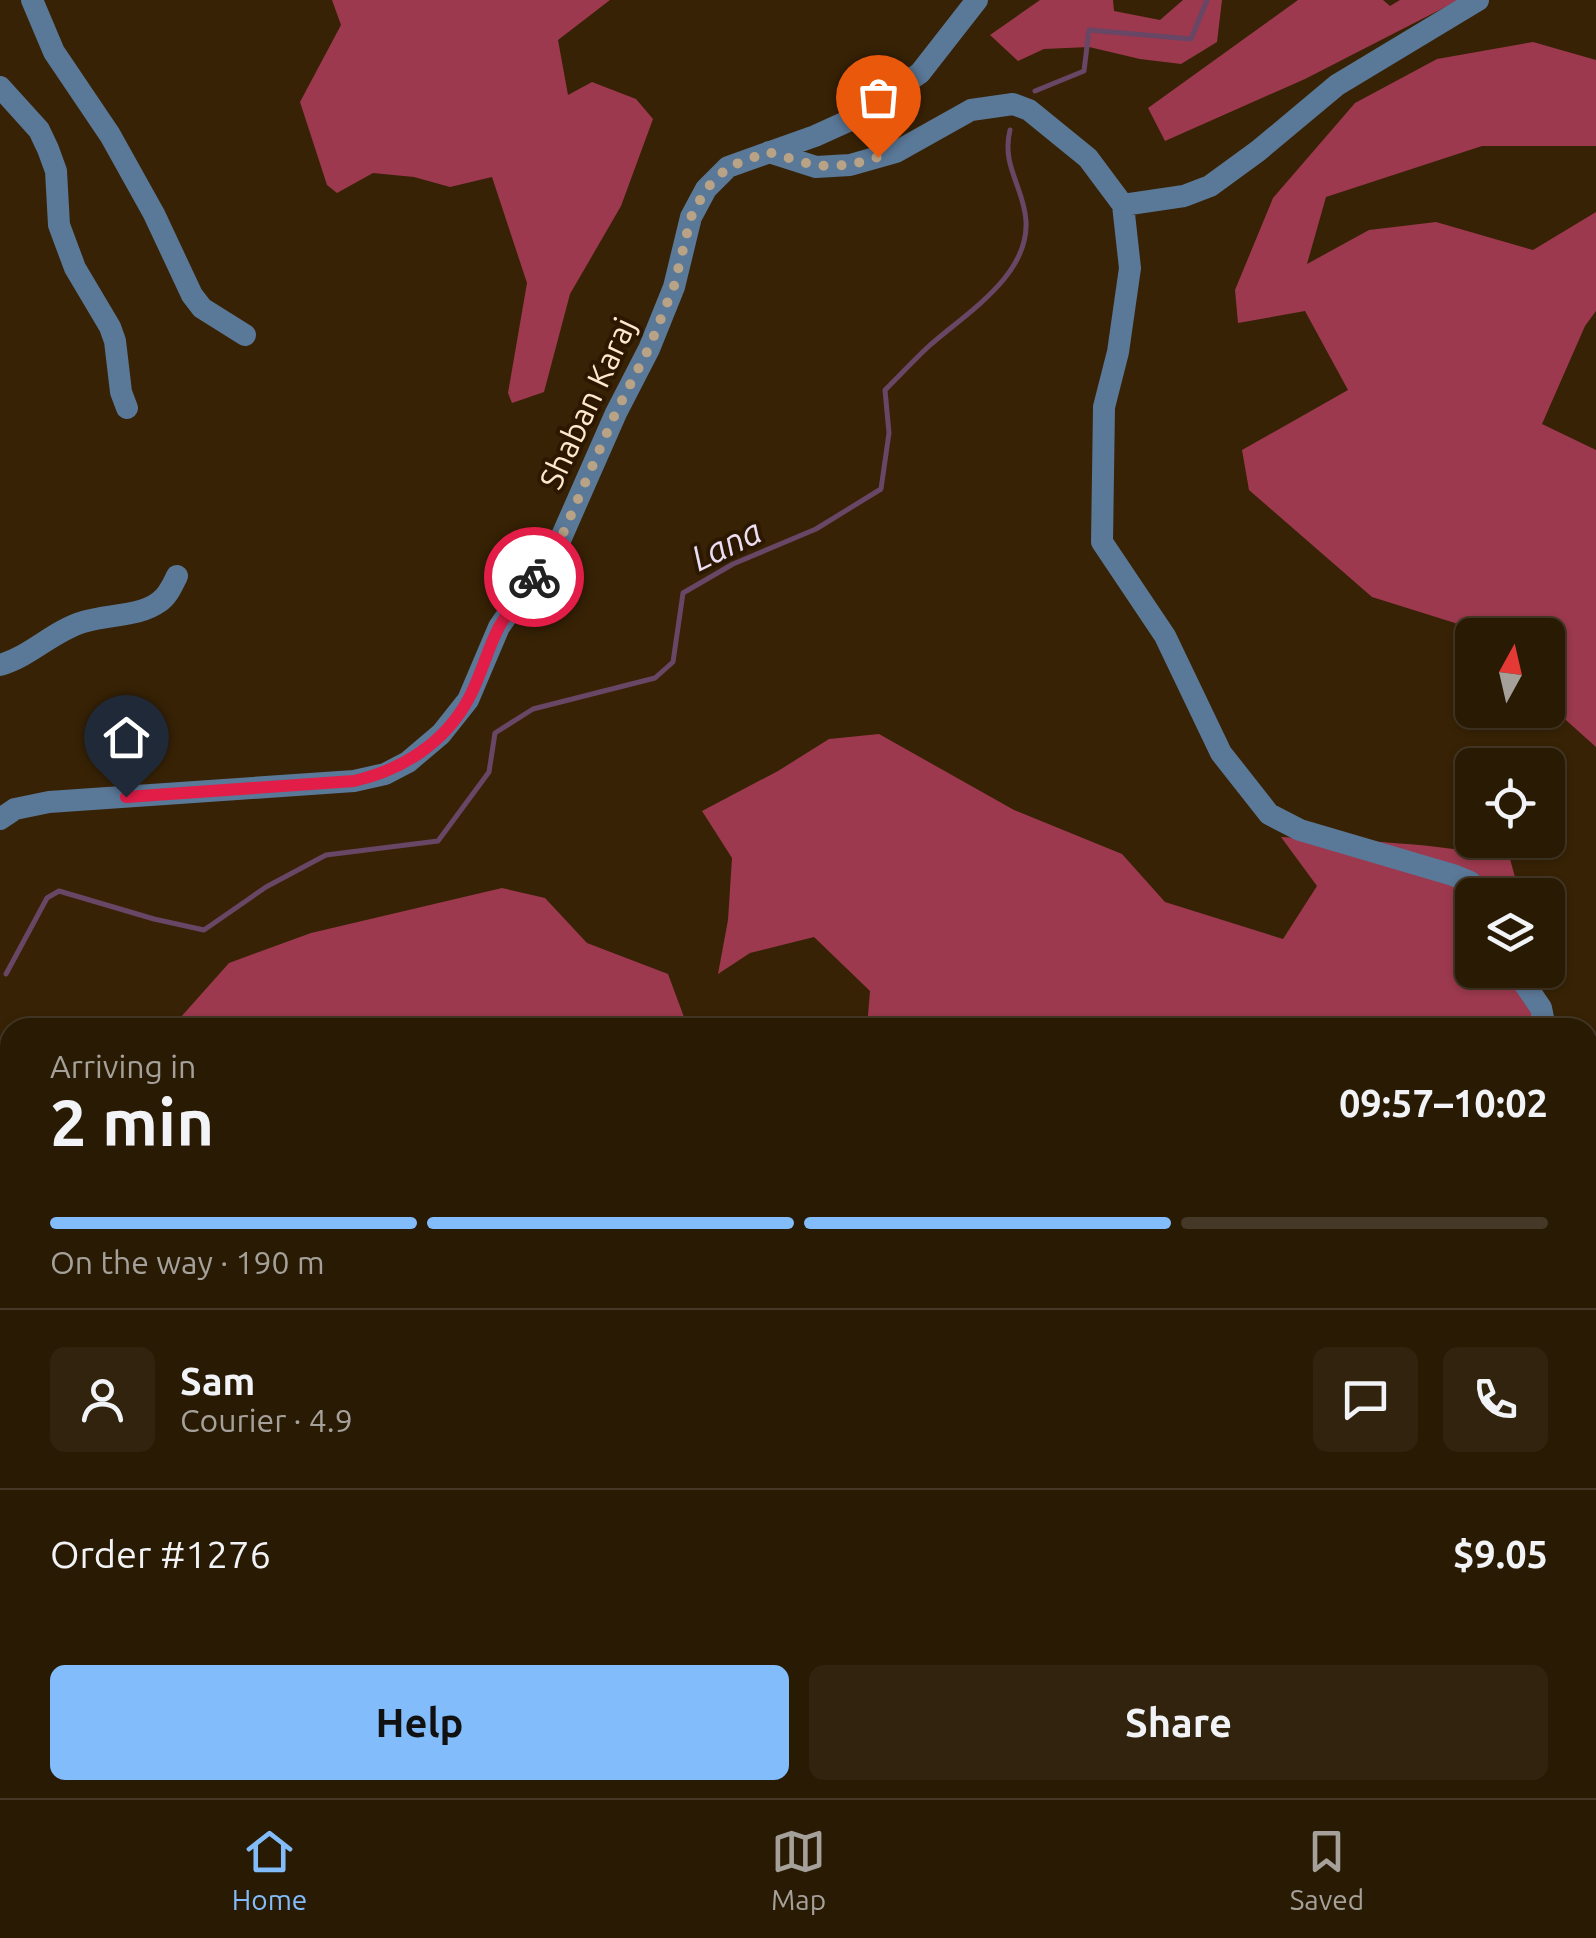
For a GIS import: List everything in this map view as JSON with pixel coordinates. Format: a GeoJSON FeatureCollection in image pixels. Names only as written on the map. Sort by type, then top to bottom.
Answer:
{"type":"FeatureCollection","features":[{"type":"Feature","properties":{"kind":"street"},"geometry":{"type":"LineString","coordinates":[[32,0],[54,52],[110,135],[192,295],[202,308],[245,335]]}},
{"type":"Feature","properties":{"kind":"street","name":"Shaban Karaj"},"geometry":{"type":"LineString","coordinates":[[0,819],[15,809],[49,802],[354,781],[385,774],[428,747],[468,700],[499,627],[561,538],[616,412],[649,348],[674,286],[691,217],[706,189],[728,167],[858,117],[920,73],[977,0]]}},
{"type":"Feature","properties":{"kind":"street"},"geometry":{"type":"LineString","coordinates":[[1123,205],[1184,196],[1210,186],[1337,85],[1478,0]]}},
{"type":"Feature","properties":{"kind":"street"},"geometry":{"type":"LineString","coordinates":[[0,86],[39,130],[48,149],[56,171],[60,225],[75,268],[110,327],[127,408]]}},
{"type":"Feature","properties":{"kind":"street"},"geometry":{"type":"LineString","coordinates":[[768,152],[816,166],[850,165],[896,152],[971,110],[1013,104],[1030,110],[1088,158],[1123,205],[1130,268],[1118,352],[1104,407],[1102,542],[1164,636],[1221,753],[1269,814],[1300,830],[1460,878]]}},
{"type":"Feature","properties":{"kind":"street"},"geometry":{"type":"LineString","coordinates":[[0,666],[85,621],[158,603],[177,576]]}},
{"type":"Feature","properties":{"kind":"street"},"geometry":{"type":"LineString","coordinates":[[1526,988],[1543,1018]]}},
{"type":"Feature","properties":{"kind":"shaded area"},"geometry":{"type":"Polygon","coordinates":[[[332,0],[610,0],[558,40],[568,95],[592,82],[636,99],[653,119],[621,206],[570,294],[544,392],[512,403],[508,393],[527,283],[492,177],[450,187],[414,177],[373,173],[337,193],[327,185],[300,102],[341,25],[332,0]]]}},
{"type":"Feature","properties":{"kind":"shaded area"},"geometry":{"type":"Polygon","coordinates":[[[1040,0],[1113,0],[1114,11],[1160,20],[1183,0],[1222,0],[1217,42],[1181,64],[1089,47],[1044,49],[1018,61],[990,35],[1040,0]]]}},
{"type":"Feature","properties":{"kind":"shaded area"},"geometry":{"type":"Polygon","coordinates":[[[1298,0],[1383,0],[1390,6],[1400,0],[1459,0],[1305,79],[1165,141],[1148,108],[1298,0]]]}},
{"type":"Feature","properties":{"kind":"shaded area"},"geometry":{"type":"Polygon","coordinates":[[[1533,42],[1596,60],[1596,146],[1482,146],[1326,197],[1307,264],[1369,230],[1436,222],[1533,250],[1596,212],[1596,311],[1585,326],[1542,424],[1596,450],[1596,747],[1565,719],[1565,618],[1455,618],[1455,623],[1372,597],[1249,490],[1242,450],[1348,390],[1305,311],[1238,323],[1235,290],[1273,198],[1355,103],[1437,59],[1533,42]]]}},
{"type":"Feature","properties":{"kind":"shaded area"},"geometry":{"type":"Polygon","coordinates":[[[879,734],[1014,810],[1122,854],[1165,902],[1283,939],[1317,886],[1281,837],[1425,846],[1455,850],[1455,858],[1510,859],[1515,878],[1455,878],[1455,988],[1534,988],[1537,1018],[868,1018],[870,991],[814,937],[750,953],[718,974],[728,920],[732,858],[702,811],[829,739],[879,734]]]}},
{"type":"Feature","properties":{"kind":"shaded area"},"geometry":{"type":"Polygon","coordinates":[[[502,888],[545,898],[587,943],[668,974],[686,1018],[180,1018],[229,963],[311,933],[502,888]]]}},
{"type":"Feature","properties":{"kind":"waterway","name":"Lana"},"geometry":{"type":"LineString","coordinates":[[1035,91],[1084,71],[1089,30],[1191,39],[1207,0]]}},
{"type":"Feature","properties":{"kind":"waterway","name":"Lana"},"geometry":{"type":"LineString","coordinates":[[6,974],[47,898],[59,891],[204,930],[266,887],[326,855],[438,841],[489,772],[495,733],[533,709],[655,678],[673,662],[683,593],[733,564],[816,529],[881,489],[889,433],[885,390],[992,292],[1017,259],[1024,241],[1024,209],[1008,155],[1010,130]]}},
{"type":"Feature","properties":{"kind":"way so far"},"geometry":{"type":"LineString","coordinates":[[534,577],[561,538],[616,412],[649,348],[674,286],[691,217],[706,189],[728,167],[768,152],[816,166],[850,165],[878,157]]}},
{"type":"Feature","properties":{"kind":"route"},"geometry":{"type":"LineString","coordinates":[[126,797],[354,781],[385,774],[408,762],[441,734],[468,700],[499,627],[534,577]]}}]}
